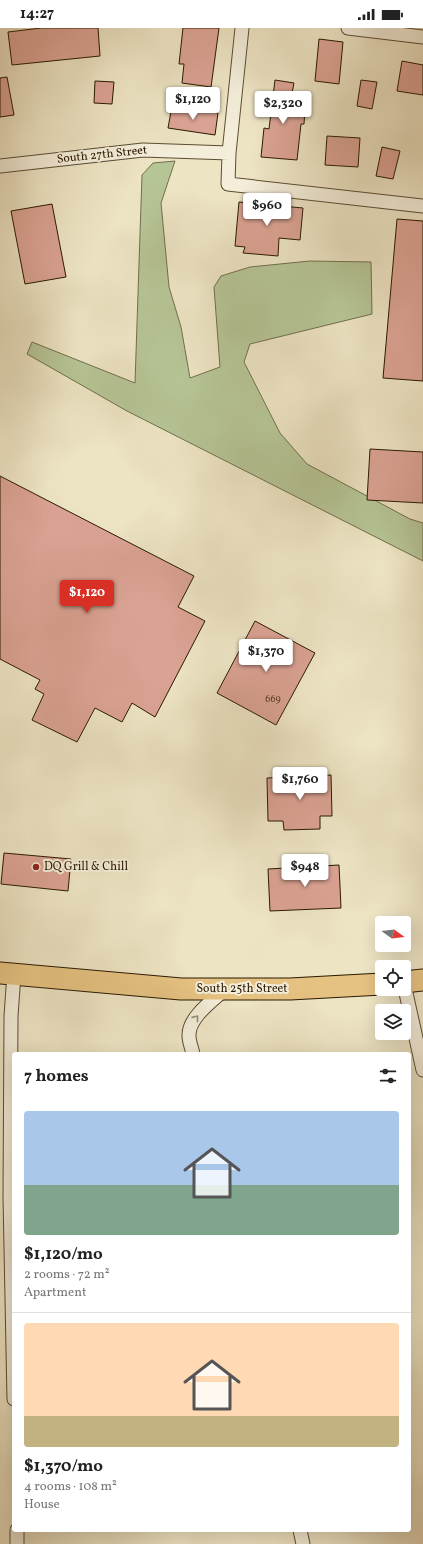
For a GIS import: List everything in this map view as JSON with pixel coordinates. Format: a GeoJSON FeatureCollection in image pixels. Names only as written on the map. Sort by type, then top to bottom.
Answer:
{"type":"FeatureCollection","features":[{"type":"Feature","properties":{"kind":"main road","name":"South 25th Street"},"geometry":{"type":"LineString","coordinates":[[7,974],[181,990],[318,988],[375,984]]}},
{"type":"Feature","properties":{"kind":"main road"},"geometry":{"type":"LineString","coordinates":[[411,982],[423,980]]}},
{"type":"Feature","properties":{"kind":"street"},"geometry":{"type":"LineString","coordinates":[[242,28],[229,153],[228,184],[423,206]]}},
{"type":"Feature","properties":{"kind":"street"},"geometry":{"type":"LineString","coordinates":[[348,28],[418,34]]}},
{"type":"Feature","properties":{"kind":"street","name":"South 27th Street"},"geometry":{"type":"LineString","coordinates":[[0,166],[143,150],[229,153]]}},
{"type":"Feature","properties":{"kind":"street"},"geometry":{"type":"LineString","coordinates":[[7,974],[5,1196],[12,1354]]}},
{"type":"Feature","properties":{"kind":"street"},"geometry":{"type":"LineString","coordinates":[[193,1052],[189,1036],[190,1027],[194,1018],[224,990]]}},
{"type":"Feature","properties":{"kind":"street"},"geometry":{"type":"LineString","coordinates":[[407,996],[423,1070]]}},
{"type":"Feature","properties":{"kind":"street"},"geometry":{"type":"LineString","coordinates":[[17,1532],[17,1544]]}},
{"type":"Feature","properties":{"kind":"street"},"geometry":{"type":"LineString","coordinates":[[300,1532],[303,1544]]}},
{"type":"Feature","properties":{"kind":"green space"},"geometry":{"type":"Polygon","coordinates":[[[175,161],[161,203],[169,287],[181,327],[190,378],[220,367],[214,287],[221,276],[250,267],[310,261],[371,262],[372,314],[250,344],[244,362],[280,433],[307,464],[410,519],[423,523],[423,561],[127,411],[27,354],[32,342],[135,383],[142,175],[153,163],[175,161]]]}},
{"type":"Feature","properties":{"kind":"building"},"geometry":{"type":"Polygon","coordinates":[[[41,28],[98,28],[100,56],[12,65],[8,32],[41,28]]]}},
{"type":"Feature","properties":{"kind":"building"},"geometry":{"type":"Polygon","coordinates":[[[183,28],[219,28],[211,87],[182,83],[184,64],[179,64],[183,28]]]}},
{"type":"Feature","properties":{"kind":"building"},"geometry":{"type":"Polygon","coordinates":[[[319,39],[343,42],[339,84],[315,81],[319,39]]]}},
{"type":"Feature","properties":{"kind":"building"},"geometry":{"type":"Polygon","coordinates":[[[402,61],[423,65],[423,95],[397,91],[402,61]]]}},
{"type":"Feature","properties":{"kind":"building"},"geometry":{"type":"Polygon","coordinates":[[[7,77],[14,115],[0,117],[0,78],[7,77]]]}},
{"type":"Feature","properties":{"kind":"building"},"geometry":{"type":"Polygon","coordinates":[[[275,80],[294,83],[289,108],[305,109],[304,124],[301,124],[297,160],[261,157],[264,128],[269,129],[275,80]]]}},
{"type":"Feature","properties":{"kind":"building"},"geometry":{"type":"Polygon","coordinates":[[[361,80],[377,82],[372,109],[357,106],[361,80]]]}},
{"type":"Feature","properties":{"kind":"building"},"geometry":{"type":"Polygon","coordinates":[[[95,81],[114,82],[112,104],[94,103],[95,81]]]}},
{"type":"Feature","properties":{"kind":"building"},"geometry":{"type":"Polygon","coordinates":[[[172,106],[218,113],[215,135],[168,128],[172,106]]]}},
{"type":"Feature","properties":{"kind":"building"},"geometry":{"type":"Polygon","coordinates":[[[327,136],[360,138],[358,167],[325,165],[327,136]]]}},
{"type":"Feature","properties":{"kind":"building"},"geometry":{"type":"Polygon","coordinates":[[[382,147],[400,151],[393,179],[376,176],[382,147]]]}},
{"type":"Feature","properties":{"kind":"building"},"geometry":{"type":"Polygon","coordinates":[[[239,202],[303,208],[300,240],[279,238],[278,256],[243,253],[245,247],[235,246],[239,202]]]}},
{"type":"Feature","properties":{"kind":"building"},"geometry":{"type":"Polygon","coordinates":[[[52,204],[66,277],[25,284],[11,211],[52,204]]]}},
{"type":"Feature","properties":{"kind":"building"},"geometry":{"type":"Polygon","coordinates":[[[397,219],[423,221],[423,381],[383,378],[397,219]]]}},
{"type":"Feature","properties":{"kind":"building"},"geometry":{"type":"Polygon","coordinates":[[[370,449],[423,452],[423,503],[367,500],[370,449]]]}},
{"type":"Feature","properties":{"kind":"building"},"geometry":{"type":"Polygon","coordinates":[[[0,476],[194,576],[178,607],[205,621],[155,717],[132,703],[122,722],[95,708],[77,742],[32,720],[44,694],[35,689],[40,680],[0,659],[0,476]]]}},
{"type":"Feature","properties":{"kind":"building"},"geometry":{"type":"Polygon","coordinates":[[[255,621],[315,653],[276,725],[217,693],[255,621]]]}},
{"type":"Feature","properties":{"kind":"building"},"geometry":{"type":"Polygon","coordinates":[[[331,775],[332,816],[320,816],[320,829],[284,830],[283,821],[268,821],[267,778],[331,775]]]}},
{"type":"Feature","properties":{"kind":"building","name":"DQ Grill & Chill"},"geometry":{"type":"Polygon","coordinates":[[[4,853],[71,859],[68,891],[1,884],[4,853]]]}},
{"type":"Feature","properties":{"kind":"building"},"geometry":{"type":"Polygon","coordinates":[[[339,865],[341,908],[270,911],[268,869],[339,865]]]}},
{"type":"Feature","properties":{"kind":"place","name":"DQ Grill & Chill"},"geometry":{"type":"Point","coordinates":[36,867]}}]}
